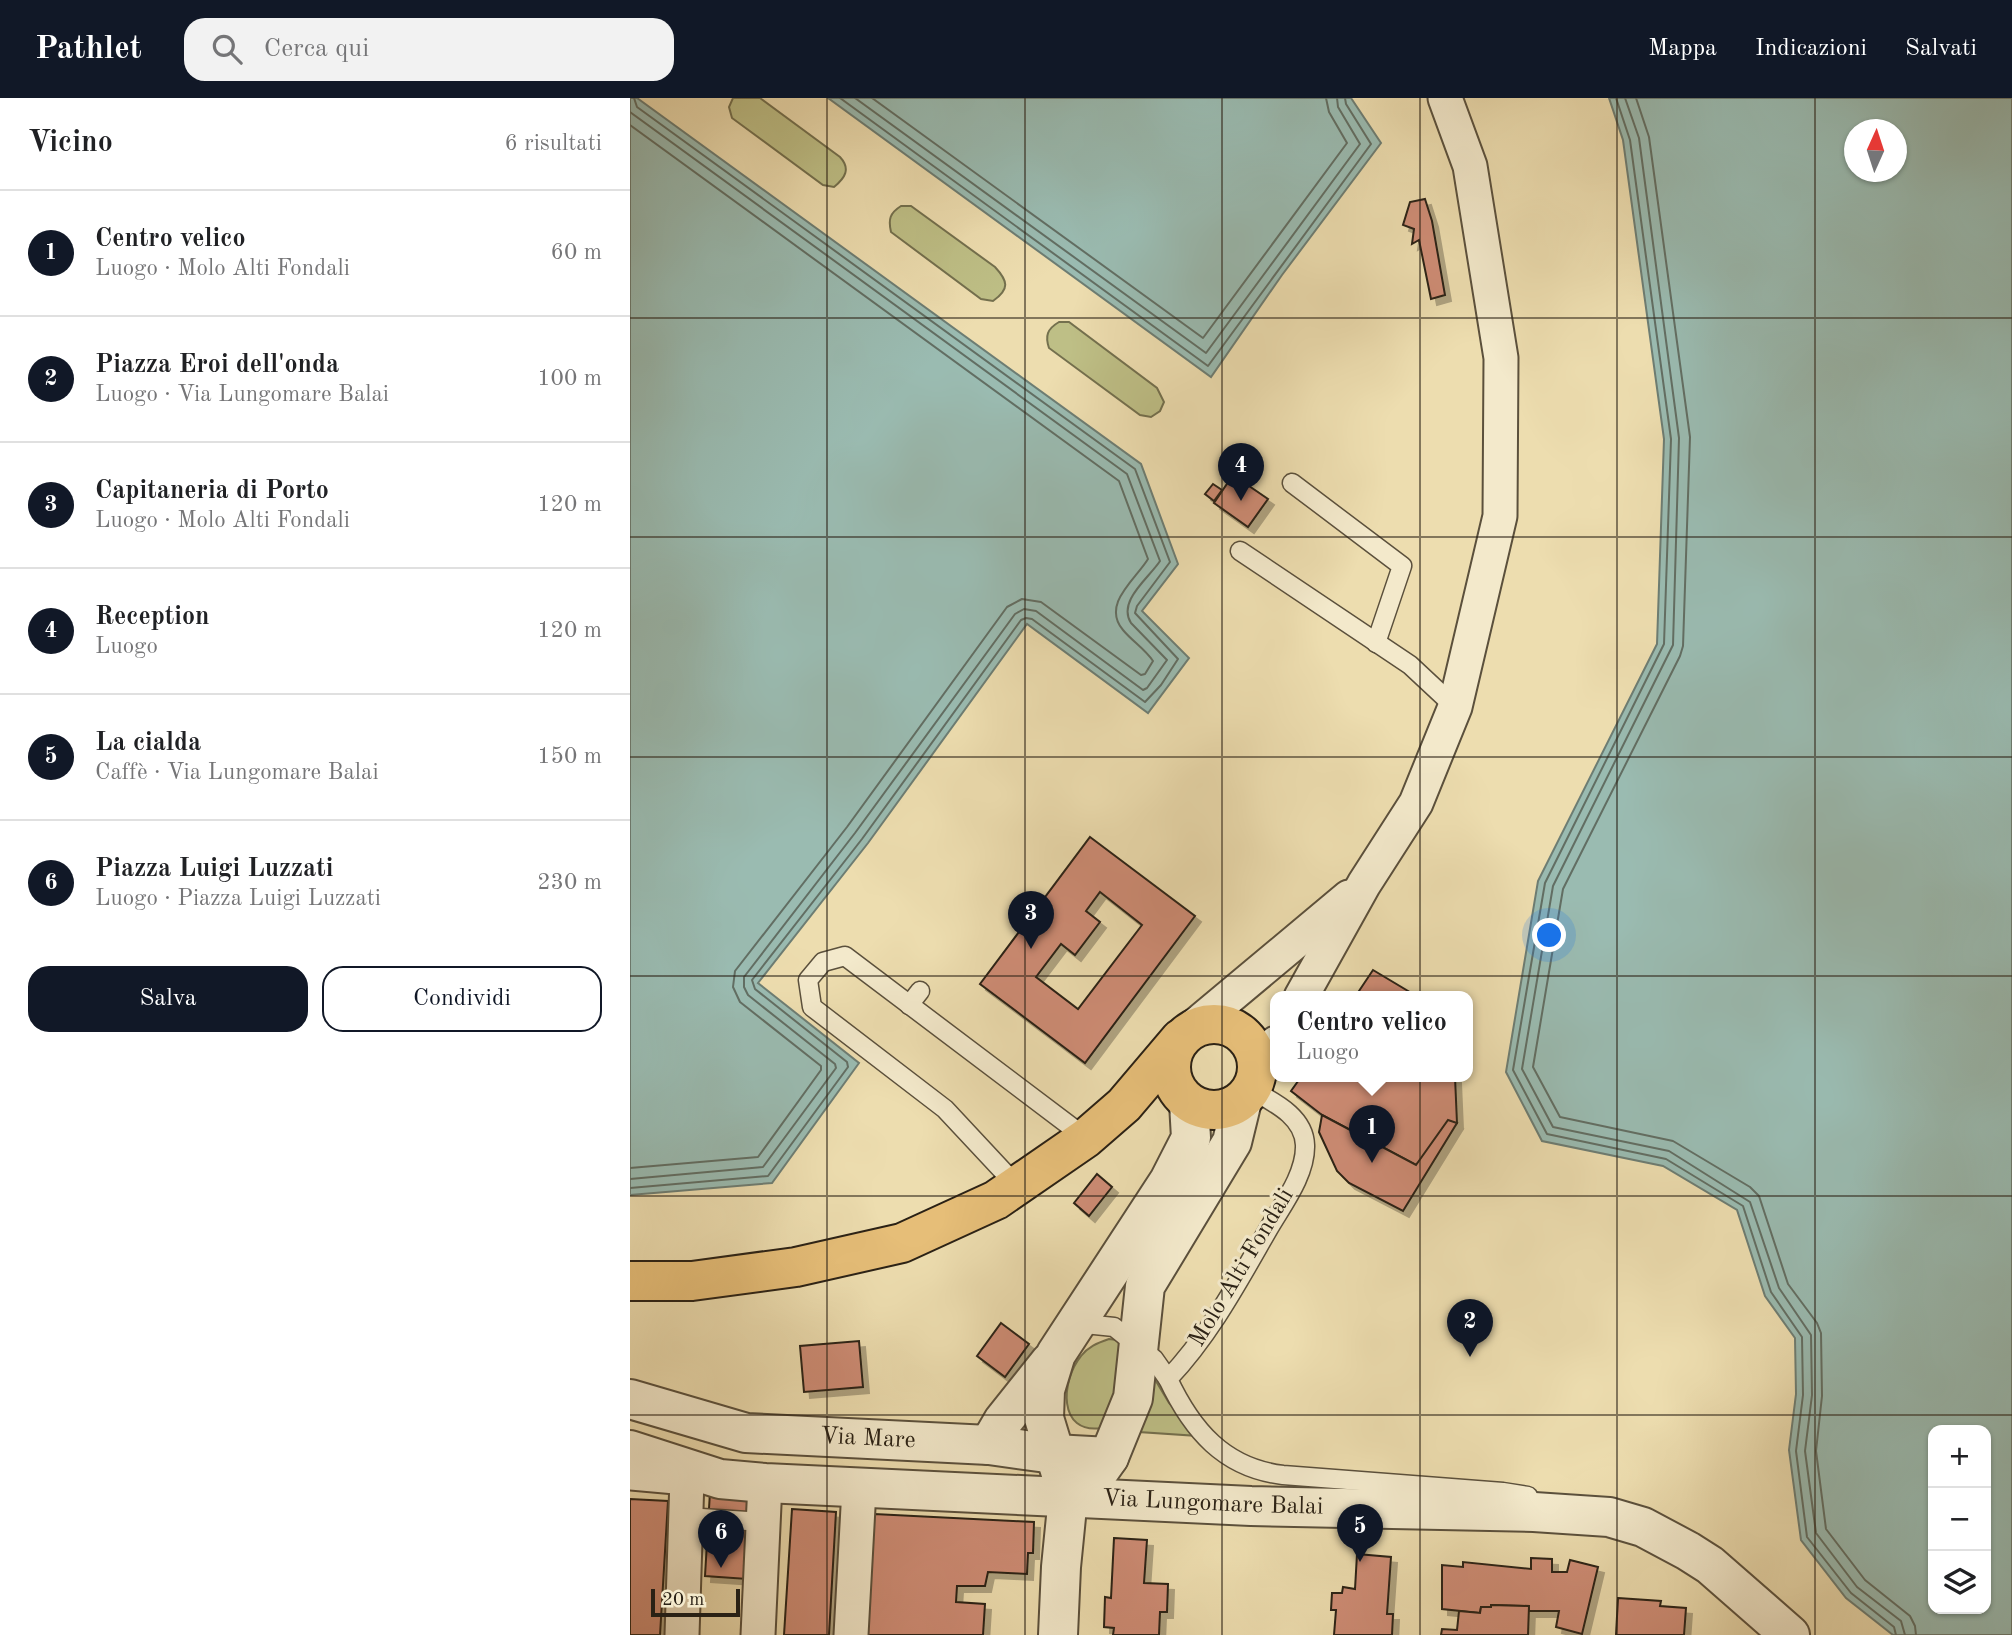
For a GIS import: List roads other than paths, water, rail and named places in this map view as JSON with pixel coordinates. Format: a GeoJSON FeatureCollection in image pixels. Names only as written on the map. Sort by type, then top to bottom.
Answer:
{"type":"FeatureCollection","features":[{"type":"Feature","properties":{"kind":"main road"},"geometry":{"type":"LineString","coordinates":[[630,1281],[692,1281],[796,1267],[902,1243],[996,1200],[1086,1138],[1124,1105],[1186,1034],[1205,1024],[1234,1028],[1246,1036],[1254,1048],[1258,1062],[1250,1089],[1230,1107],[1216,1110],[1202,1108],[1184,1098],[1173,1080],[1170,1066],[1173,1051],[1186,1034]]}},
{"type":"Feature","properties":{"kind":"main road"},"geometry":{"type":"LineString","coordinates":[[1124,1105],[1184,1098]]}},
{"type":"Feature","properties":{"kind":"street"},"geometry":{"type":"LineString","coordinates":[[1304,991],[1364,884],[1416,803],[1455,707],[1500,516],[1501,358],[1470,166],[1446,98]]}},
{"type":"Feature","properties":{"kind":"street"},"geometry":{"type":"LineString","coordinates":[[1186,1034],[1364,884]]}},
{"type":"Feature","properties":{"kind":"street"},"geometry":{"type":"LineString","coordinates":[[1068,1497],[1097,1475],[1109,1457],[1133,1398],[1145,1286],[1214,1174],[1231,1142],[1250,1089],[1270,1054]]}},
{"type":"Feature","properties":{"kind":"street"},"geometry":{"type":"LineString","coordinates":[[989,1445],[1003,1421],[1065,1339],[1169,1181],[1191,1138],[1184,1098]]}},
{"type":"Feature","properties":{"kind":"street"},"geometry":{"type":"LineString","coordinates":[[1058,1635],[1068,1497],[1044,1418],[1045,1390],[1065,1339]]}},
{"type":"Feature","properties":{"kind":"street","name":"Via Mare"},"geometry":{"type":"LineString","coordinates":[[630,1399],[746,1433],[989,1445],[1054,1454],[1109,1457]]}},
{"type":"Feature","properties":{"kind":"street"},"geometry":{"type":"LineString","coordinates":[[682,1635],[686,1517],[728,1480],[746,1433]]}},
{"type":"Feature","properties":{"kind":"street","name":"Via Mare"},"geometry":{"type":"LineString","coordinates":[[630,1450],[728,1480],[859,1489],[1068,1497]]}},
{"type":"Feature","properties":{"kind":"street"},"geometry":{"type":"LineString","coordinates":[[630,1474],[728,1480],[763,1522],[758,1635]]}},
{"type":"Feature","properties":{"kind":"street"},"geometry":{"type":"LineString","coordinates":[[851,1635],[859,1489]]}},
{"type":"Feature","properties":{"kind":"street","name":"Via Lungomare Balai"},"geometry":{"type":"LineString","coordinates":[[1068,1497],[1251,1506],[1523,1511],[1609,1517],[1643,1527],[1710,1565],[1790,1635]]}},
{"type":"Feature","properties":{"kind":"lane"},"geometry":{"type":"LineString","coordinates":[[1292,483],[1402,566],[1376,643]]}},
{"type":"Feature","properties":{"kind":"lane"},"geometry":{"type":"LineString","coordinates":[[1240,551],[1410,665],[1455,707]]}},
{"type":"Feature","properties":{"kind":"lane"},"geometry":{"type":"LineString","coordinates":[[1017,1186],[944,1109],[811,1007],[808,980],[823,962],[845,956],[914,998],[1086,1138]]}},
{"type":"Feature","properties":{"kind":"lane","name":"Molo Alti Fondali"},"geometry":{"type":"LineString","coordinates":[[1167,1379],[1184,1362],[1225,1304],[1294,1184],[1303,1160],[1305,1143],[1297,1123],[1287,1110],[1250,1089]]}},
{"type":"Feature","properties":{"kind":"lane"},"geometry":{"type":"LineString","coordinates":[[1065,1339],[1095,1323],[1114,1327],[1154,1359],[1167,1379]]}},
{"type":"Feature","properties":{"kind":"lane","name":"Via Lungomare Balai"},"geometry":{"type":"LineString","coordinates":[[1167,1379],[1180,1405],[1206,1440],[1254,1470],[1283,1475],[1503,1492],[1556,1501],[1609,1517]]}},
{"type":"Feature","properties":{"kind":"lane"},"geometry":{"type":"LineString","coordinates":[[686,1517],[763,1522]]}},
{"type":"Feature","properties":{"kind":"water"},"geometry":{"type":"Polygon","coordinates":[[[630,98],[637,98],[1141,464],[1178,564],[1142,611],[1189,658],[1148,713],[1027,624],[868,843],[758,983],[859,1063],[772,1183],[630,1195],[630,98]]]}},
{"type":"Feature","properties":{"kind":"water"},"geometry":{"type":"Polygon","coordinates":[[[828,98],[1351,98],[1381,143],[1282,275],[1211,377],[828,98]]]}},
{"type":"Feature","properties":{"kind":"water"},"geometry":{"type":"Polygon","coordinates":[[[1609,98],[2012,98],[2012,1635],[1893,1635],[1846,1598],[1801,1540],[1789,1450],[1796,1394],[1795,1338],[1765,1296],[1737,1210],[1663,1166],[1542,1141],[1506,1072],[1538,881],[1657,644],[1664,439],[1623,140],[1609,98]]]}},
{"type":"Feature","properties":{"kind":"place","name":"Reception"},"geometry":{"type":"Point","coordinates":[1241,501]}},
{"type":"Feature","properties":{"kind":"place","name":"Capitaneria di Porto"},"geometry":{"type":"Point","coordinates":[1031,949]}},
{"type":"Feature","properties":{"kind":"place","name":"Centro velico"},"geometry":{"type":"Point","coordinates":[1372,1163]}},
{"type":"Feature","properties":{"kind":"place","name":"Piazza Eroi dell'onda"},"geometry":{"type":"Point","coordinates":[1470,1357]}},
{"type":"Feature","properties":{"kind":"place","name":"La cialda"},"geometry":{"type":"Point","coordinates":[1360,1562]}},
{"type":"Feature","properties":{"kind":"place","name":"Piazza Luigi Luzzati"},"geometry":{"type":"Point","coordinates":[721,1568]}}]}
